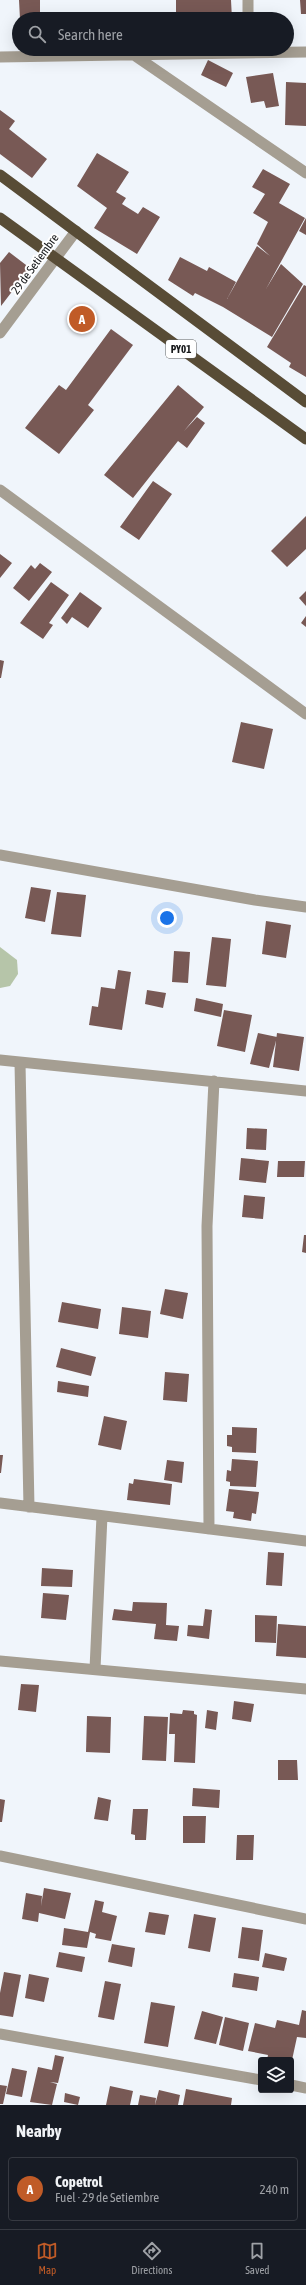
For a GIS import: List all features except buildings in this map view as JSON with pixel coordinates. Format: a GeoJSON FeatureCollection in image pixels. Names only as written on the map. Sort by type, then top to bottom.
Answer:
{"type":"FeatureCollection","features":[{"type":"Feature","properties":{"kind":"highway","name":"PY01"},"geometry":{"type":"LineString","coordinates":[[0,175],[306,402]]}},
{"type":"Feature","properties":{"kind":"highway","name":"PY01"},"geometry":{"type":"LineString","coordinates":[[0,218],[306,439]]}},
{"type":"Feature","properties":{"kind":"street"},"geometry":{"type":"LineString","coordinates":[[248,0],[248,12]]}},
{"type":"Feature","properties":{"kind":"street"},"geometry":{"type":"LineString","coordinates":[[294,52],[306,52]]}},
{"type":"Feature","properties":{"kind":"street"},"geometry":{"type":"LineString","coordinates":[[0,57],[67,56]]}},
{"type":"Feature","properties":{"kind":"street"},"geometry":{"type":"LineString","coordinates":[[135,56],[306,173]]}},
{"type":"Feature","properties":{"kind":"street","name":"29 de Setiembre"},"geometry":{"type":"LineString","coordinates":[[0,333],[76,231]]}},
{"type":"Feature","properties":{"kind":"street"},"geometry":{"type":"LineString","coordinates":[[0,490],[306,714]]}},
{"type":"Feature","properties":{"kind":"street"},"geometry":{"type":"LineString","coordinates":[[0,855],[247,899],[306,907]]}},
{"type":"Feature","properties":{"kind":"street"},"geometry":{"type":"LineString","coordinates":[[0,1060],[306,1091]]}},
{"type":"Feature","properties":{"kind":"street"},"geometry":{"type":"LineString","coordinates":[[20,1063],[29,1507]]}},
{"type":"Feature","properties":{"kind":"street"},"geometry":{"type":"LineString","coordinates":[[209,1529],[207,1226],[214,1081]]}},
{"type":"Feature","properties":{"kind":"street"},"geometry":{"type":"LineString","coordinates":[[0,1503],[306,1541]]}},
{"type":"Feature","properties":{"kind":"street"},"geometry":{"type":"LineString","coordinates":[[95,1669],[102,1516]]}},
{"type":"Feature","properties":{"kind":"street"},"geometry":{"type":"LineString","coordinates":[[0,1661],[306,1689]]}},
{"type":"Feature","properties":{"kind":"street"},"geometry":{"type":"LineString","coordinates":[[0,1856],[306,1919]]}},
{"type":"Feature","properties":{"kind":"street"},"geometry":{"type":"LineString","coordinates":[[0,2034],[258,2079]]}},
{"type":"Feature","properties":{"kind":"street"},"geometry":{"type":"LineString","coordinates":[[294,2086],[306,2088]]}},
{"type":"Feature","properties":{"kind":"green space"},"geometry":{"type":"Polygon","coordinates":[[[0,947],[17,960],[18,974],[10,986],[0,988],[0,947]]]}},
{"type":"Feature","properties":{"kind":"place","name":"Copetrol"},"geometry":{"type":"Point","coordinates":[82,319]}}]}
